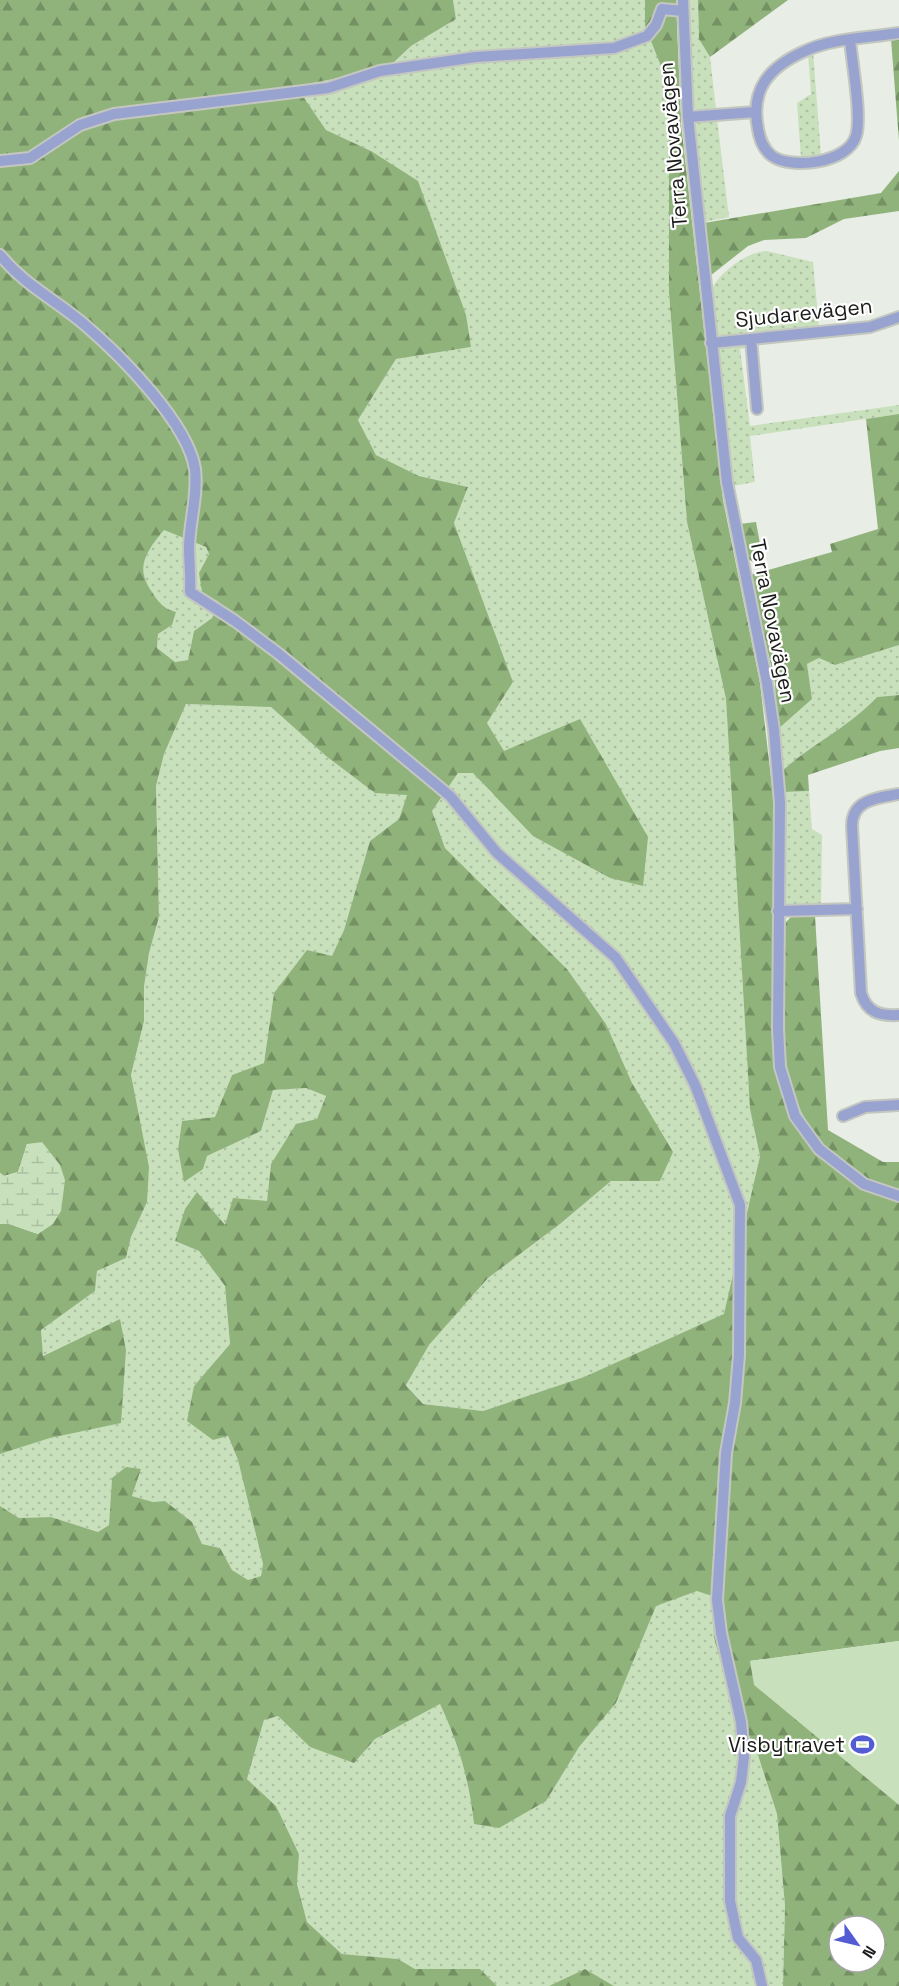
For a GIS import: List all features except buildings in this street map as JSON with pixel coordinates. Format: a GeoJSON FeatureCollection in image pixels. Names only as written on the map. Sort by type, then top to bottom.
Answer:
{"type":"FeatureCollection","features":[{"type":"Feature","properties":{"kind":"street","name":"Terra Novavägen"},"geometry":{"type":"LineString","coordinates":[[683,5],[688,117],[729,498],[767,683],[774,730],[780,803],[778,911],[780,1067],[795,1116],[819,1149],[864,1184],[899,1196]]}},
{"type":"Feature","properties":{"kind":"street"},"geometry":{"type":"LineString","coordinates":[[0,160],[30,158],[80,125],[114,114],[328,88],[380,71],[476,57],[523,56],[562,50],[614,48],[647,36],[656,25],[662,9],[683,5]]}},
{"type":"Feature","properties":{"kind":"street"},"geometry":{"type":"LineString","coordinates":[[850,40],[858,126],[853,144],[842,154],[831,159],[788,162],[779,160],[762,144],[755,112],[762,85],[773,71],[805,51],[850,40],[899,33]]}},
{"type":"Feature","properties":{"kind":"street"},"geometry":{"type":"LineString","coordinates":[[688,117],[755,112]]}},
{"type":"Feature","properties":{"kind":"street"},"geometry":{"type":"LineString","coordinates":[[0,255],[36,291],[85,325],[118,357],[178,426],[187,442],[195,470],[196,493],[189,546],[190,592],[279,654],[450,796],[496,853],[616,958],[686,1063],[740,1205],[739,1355],[735,1403],[726,1453],[717,1600],[721,1633],[741,1722],[744,1757],[741,1782],[730,1816],[730,1901],[738,1938],[756,1960],[762,1986]]}},
{"type":"Feature","properties":{"kind":"street","name":"Sjudarevägen"},"geometry":{"type":"LineString","coordinates":[[711,343],[870,327],[899,317]]}},
{"type":"Feature","properties":{"kind":"street"},"geometry":{"type":"LineString","coordinates":[[751,339],[757,410]]}},
{"type":"Feature","properties":{"kind":"street"},"geometry":{"type":"LineString","coordinates":[[899,794],[864,802],[854,814],[852,826],[864,1001],[878,1015],[899,1015]]}},
{"type":"Feature","properties":{"kind":"street"},"geometry":{"type":"LineString","coordinates":[[778,911],[857,909]]}},
{"type":"Feature","properties":{"kind":"street"},"geometry":{"type":"LineString","coordinates":[[843,1116],[865,1107],[899,1105]]}},
{"type":"Feature","properties":{"kind":"green space"},"geometry":{"type":"Polygon","coordinates":[[[0,0],[453,0],[456,19],[411,46],[394,62],[354,75],[296,86],[326,130],[371,151],[418,181],[466,315],[471,347],[396,359],[358,420],[376,455],[419,476],[468,487],[454,523],[513,682],[487,723],[504,751],[580,719],[648,837],[643,886],[610,878],[533,836],[473,773],[458,773],[432,811],[445,848],[567,969],[606,1024],[632,1083],[673,1152],[660,1181],[611,1181],[560,1224],[488,1278],[429,1345],[406,1385],[423,1404],[483,1411],[584,1377],[724,1314],[760,1156],[750,1109],[726,699],[687,522],[669,293],[669,86],[645,26],[645,0],[676,0],[681,123],[723,500],[760,683],[774,804],[774,1066],[790,1115],[799,1131],[826,1162],[857,1185],[899,1201],[899,1641],[750,1661],[899,1665],[899,1986],[783,1986],[785,1906],[777,1814],[757,1752],[730,1695],[714,1638],[712,1596],[697,1591],[656,1606],[616,1703],[579,1747],[546,1801],[499,1828],[474,1824],[462,1762],[440,1704],[375,1739],[354,1763],[310,1747],[278,1716],[264,1720],[247,1779],[276,1806],[299,1854],[297,1884],[307,1922],[342,1954],[398,1959],[415,1969],[480,1969],[497,1986],[0,1986],[0,1506],[19,1518],[51,1517],[98,1532],[109,1525],[112,1478],[126,1467],[141,1469],[132,1496],[153,1502],[165,1501],[192,1522],[202,1544],[220,1548],[232,1570],[248,1580],[261,1576],[263,1564],[238,1460],[228,1436],[213,1440],[187,1421],[194,1386],[230,1344],[225,1286],[199,1251],[175,1241],[185,1209],[197,1192],[225,1225],[233,1198],[267,1201],[271,1164],[296,1124],[317,1119],[326,1096],[306,1088],[273,1090],[261,1131],[207,1156],[203,1169],[184,1182],[178,1149],[182,1121],[215,1117],[232,1075],[264,1063],[274,993],[307,950],[332,956],[344,930],[370,841],[399,819],[407,795],[375,793],[326,756],[271,707],[186,704],[164,754],[156,786],[159,917],[149,953],[144,987],[144,1021],[131,1075],[149,1167],[147,1202],[131,1237],[126,1258],[97,1271],[95,1291],[41,1330],[43,1356],[120,1319],[126,1350],[121,1423],[50,1438],[0,1454],[0,1224],[9,1224],[38,1234],[27,1144],[18,1172],[4,1176],[0,1173],[0,0]],[[164,530],[148,552],[143,567],[147,583],[160,603],[176,612],[172,625],[158,634],[157,648],[175,662],[188,660],[194,631],[212,618],[219,602],[202,592],[199,573],[209,554],[206,547],[164,530]]]}},
{"type":"Feature","properties":{"kind":"green space"},"geometry":{"type":"Polygon","coordinates":[[[453,0],[645,0],[646,26],[669,86],[669,293],[687,522],[726,699],[750,1108],[760,1156],[725,1314],[584,1377],[483,1411],[423,1404],[406,1384],[429,1345],[488,1278],[560,1224],[611,1181],[660,1180],[632,1083],[606,1024],[567,969],[445,848],[432,811],[458,773],[474,773],[493,795],[580,719],[504,752],[487,723],[513,682],[454,523],[468,487],[419,476],[376,455],[358,420],[396,359],[471,347],[371,151],[326,130],[295,85],[354,75],[394,62],[411,46],[456,19],[453,0]]]}},
{"type":"Feature","properties":{"kind":"green space"},"geometry":{"type":"Polygon","coordinates":[[[688,0],[698,0],[699,39],[710,57],[716,109],[697,110],[691,105],[688,0]]]}},
{"type":"Feature","properties":{"kind":"green space"},"geometry":{"type":"Polygon","coordinates":[[[698,0],[788,0],[710,57],[699,39],[698,0]]]}},
{"type":"Feature","properties":{"kind":"green space"},"geometry":{"type":"Polygon","coordinates":[[[899,37],[899,141],[891,39],[899,37]]]}},
{"type":"Feature","properties":{"kind":"green space"},"geometry":{"type":"Polygon","coordinates":[[[813,51],[821,156],[801,158],[797,103],[811,94],[808,53],[813,51]]]}},
{"type":"Feature","properties":{"kind":"green space"},"geometry":{"type":"Polygon","coordinates":[[[717,119],[729,217],[704,222],[693,127],[698,121],[717,119]]]}},
{"type":"Feature","properties":{"kind":"green space"},"geometry":{"type":"Polygon","coordinates":[[[899,171],[899,211],[844,219],[806,238],[764,240],[748,246],[710,276],[704,223],[881,193],[899,171]]]}},
{"type":"Feature","properties":{"kind":"green space"},"geometry":{"type":"Polygon","coordinates":[[[767,251],[813,262],[819,327],[720,336],[715,331],[711,289],[735,264],[751,255],[767,251]]]}},
{"type":"Feature","properties":{"kind":"green space"},"geometry":{"type":"Polygon","coordinates":[[[723,345],[745,345],[746,348],[740,349],[750,426],[899,405],[899,414],[750,436],[755,482],[733,486],[718,352],[723,345]]]}},
{"type":"Feature","properties":{"kind":"green space"},"geometry":{"type":"Polygon","coordinates":[[[899,414],[899,645],[835,665],[819,658],[807,664],[812,699],[777,730],[775,683],[750,575],[832,552],[830,544],[878,529],[866,419],[899,414]]]}},
{"type":"Feature","properties":{"kind":"green space"},"geometry":{"type":"Polygon","coordinates":[[[756,522],[763,560],[754,562],[746,558],[740,524],[756,522]]]}},
{"type":"Feature","properties":{"kind":"green space"},"geometry":{"type":"Polygon","coordinates":[[[164,530],[206,547],[209,554],[199,574],[220,602],[212,618],[194,631],[188,660],[175,662],[157,648],[158,634],[172,625],[176,612],[160,603],[147,583],[143,567],[148,552],[164,530]]]}},
{"type":"Feature","properties":{"kind":"green space"},"geometry":{"type":"Polygon","coordinates":[[[899,645],[899,695],[877,697],[855,717],[782,771],[777,730],[812,699],[807,664],[819,658],[835,665],[899,645]]]}},
{"type":"Feature","properties":{"kind":"green space"},"geometry":{"type":"Polygon","coordinates":[[[899,695],[899,748],[880,751],[808,775],[809,791],[783,792],[782,771],[855,717],[877,697],[899,695]]]}},
{"type":"Feature","properties":{"kind":"green space"},"geometry":{"type":"Polygon","coordinates":[[[186,704],[271,707],[326,756],[407,795],[399,819],[370,841],[344,930],[332,957],[274,993],[264,1063],[232,1075],[215,1117],[182,1121],[178,1149],[207,1156],[261,1131],[273,1090],[306,1088],[326,1096],[317,1119],[271,1164],[267,1201],[225,1226],[196,1193],[175,1241],[199,1251],[225,1286],[230,1344],[194,1386],[213,1440],[227,1435],[238,1460],[263,1564],[261,1576],[248,1580],[231,1570],[220,1548],[202,1544],[192,1522],[165,1501],[153,1502],[132,1496],[141,1469],[112,1478],[109,1525],[98,1532],[51,1517],[19,1518],[0,1506],[0,1454],[50,1438],[120,1319],[42,1356],[41,1330],[95,1291],[97,1271],[126,1258],[131,1237],[147,1202],[131,1075],[144,1021],[144,987],[149,953],[159,917],[156,786],[164,754],[186,704]]]}},
{"type":"Feature","properties":{"kind":"green space"},"geometry":{"type":"Polygon","coordinates":[[[809,791],[812,829],[822,835],[821,906],[795,907],[787,905],[783,898],[783,792],[809,791]]]}},
{"type":"Feature","properties":{"kind":"green space"},"geometry":{"type":"Polygon","coordinates":[[[792,916],[815,916],[828,1130],[883,1162],[899,1162],[899,1193],[868,1180],[839,1160],[816,1136],[800,1109],[790,1081],[783,1020],[785,923],[792,916]]]}},
{"type":"Feature","properties":{"kind":"green space"},"geometry":{"type":"Polygon","coordinates":[[[42,1142],[60,1165],[65,1180],[61,1211],[53,1224],[38,1234],[9,1224],[0,1224],[0,1173],[4,1176],[18,1172],[27,1144],[42,1142]]]}},
{"type":"Feature","properties":{"kind":"green space"},"geometry":{"type":"Polygon","coordinates":[[[697,1591],[712,1596],[714,1638],[730,1695],[757,1752],[777,1814],[785,1906],[783,1986],[614,1986],[585,1969],[549,1986],[497,1986],[480,1969],[415,1969],[398,1959],[342,1954],[307,1922],[297,1884],[299,1854],[276,1806],[247,1779],[264,1720],[278,1716],[310,1747],[353,1762],[375,1739],[440,1704],[453,1733],[462,1762],[474,1824],[579,1747],[616,1703],[656,1605],[697,1591]]]}},
{"type":"Feature","properties":{"kind":"green space","name":"Visbytravet"},"geometry":{"type":"Polygon","coordinates":[[[899,1641],[899,1805],[754,1685],[750,1661],[899,1641]]]}},
{"type":"Feature","properties":{"kind":"green space"},"geometry":{"type":"Polygon","coordinates":[[[585,1969],[614,1986],[549,1986],[585,1969]]]}},
{"type":"Feature","properties":{"kind":"place","name":"Visbytravet"},"geometry":{"type":"Point","coordinates":[863,1745]}}]}
